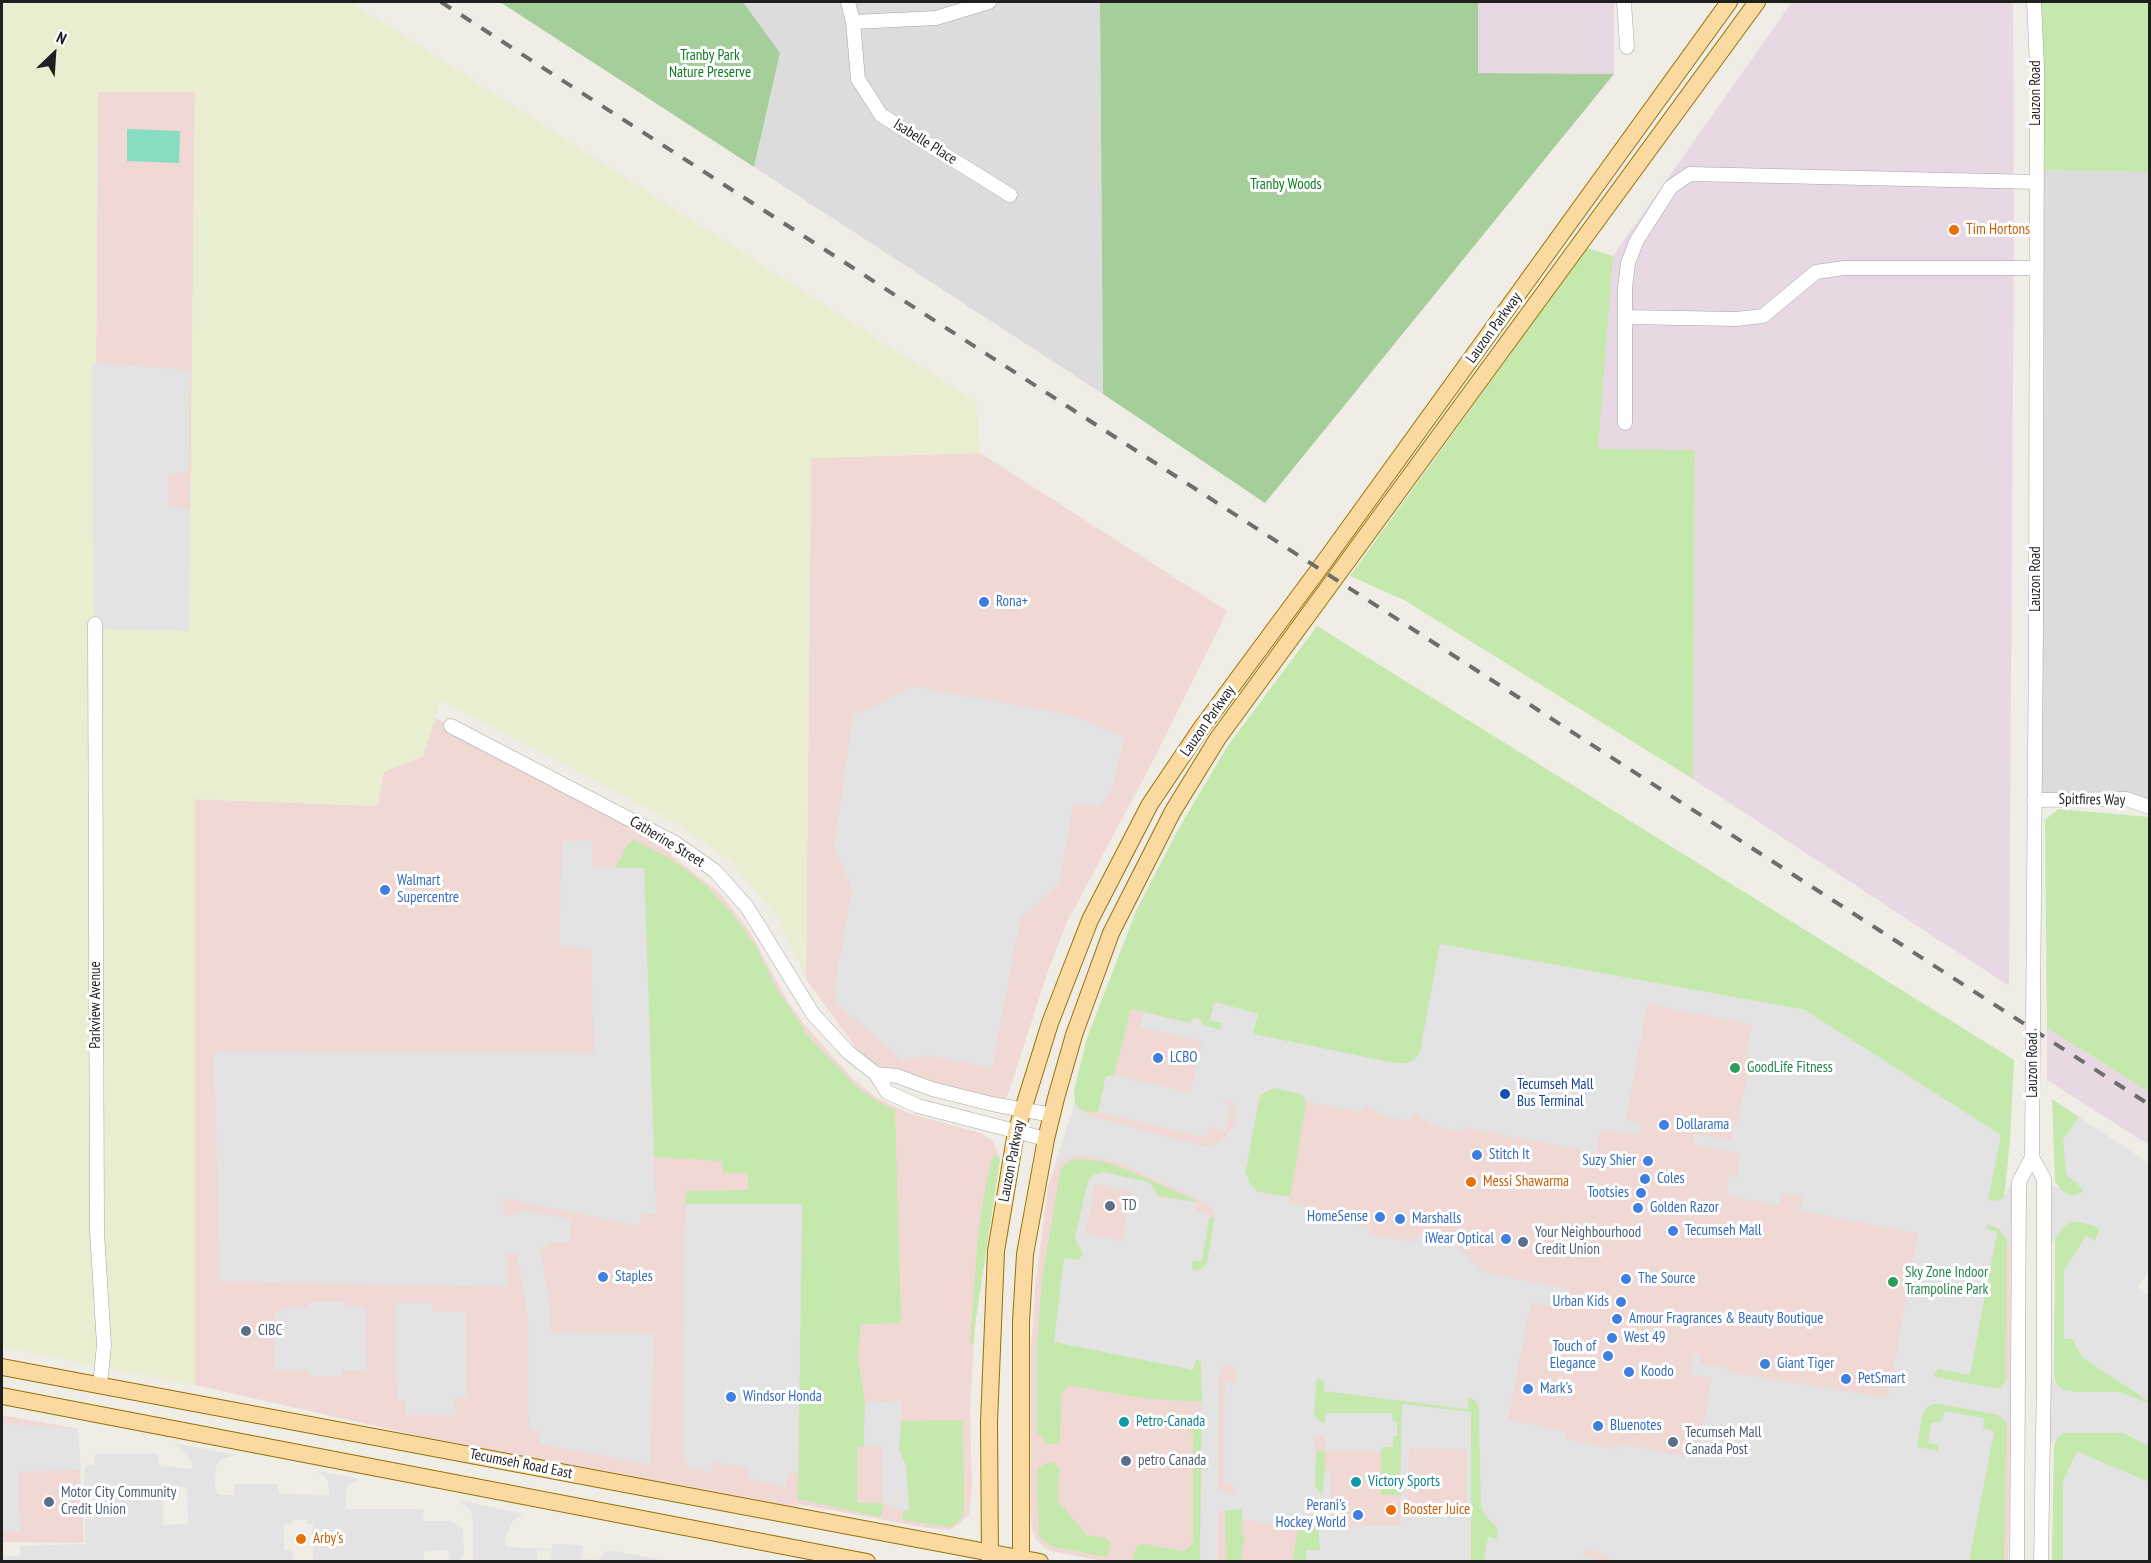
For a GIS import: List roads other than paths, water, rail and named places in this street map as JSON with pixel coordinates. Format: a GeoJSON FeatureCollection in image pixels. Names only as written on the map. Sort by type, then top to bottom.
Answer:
{"type":"FeatureCollection","features":[{"type":"Feature","properties":{"kind":"main road","name":"Lauzon Parkway"},"geometry":{"type":"LineString","coordinates":[[990,1557],[989,1422],[996,1251],[1016,1132],[1050,1023],[1090,920],[1150,804],[1202,727],[1382,483],[1729,2]]}},
{"type":"Feature","properties":{"kind":"main road","name":"Lauzon Parkway"},"geometry":{"type":"LineString","coordinates":[[1021,1560],[1021,1322],[1024,1265],[1052,1115],[1074,1035],[1111,933],[1173,811],[1218,738],[1757,2]]}},
{"type":"Feature","properties":{"kind":"main road","name":"Tecumseh Road East"},"geometry":{"type":"LineString","coordinates":[[2,1367],[990,1557],[1040,1562]]}},
{"type":"Feature","properties":{"kind":"main road","name":"Tecumseh Road East"},"geometry":{"type":"LineString","coordinates":[[2,1396],[867,1562]]}},
{"type":"Feature","properties":{"kind":"street","name":"Isabelle Place"},"geometry":{"type":"LineString","coordinates":[[848,2],[853,22],[858,79],[881,115],[1010,195]]}},
{"type":"Feature","properties":{"kind":"street"},"geometry":{"type":"LineString","coordinates":[[853,22],[936,18],[989,2]]}},
{"type":"Feature","properties":{"kind":"street"},"geometry":{"type":"LineString","coordinates":[[1624,2],[1627,46]]}},
{"type":"Feature","properties":{"kind":"street","name":"Lauzon Road"},"geometry":{"type":"LineString","coordinates":[[2034,2],[2037,66],[2032,1157],[2043,1179],[2044,1374],[2041,1562]]}},
{"type":"Feature","properties":{"kind":"street"},"geometry":{"type":"LineString","coordinates":[[1625,423],[1625,288],[1628,263],[1636,240],[1671,187],[1690,174],[2036,182]]}},
{"type":"Feature","properties":{"kind":"street"},"geometry":{"type":"LineString","coordinates":[[1625,317],[1736,319],[1763,316],[1816,272],[1844,268],[2036,268]]}},
{"type":"Feature","properties":{"kind":"street","name":"Parkview Avenue"},"geometry":{"type":"LineString","coordinates":[[95,624],[97,1221],[104,1345],[100,1385]]}},
{"type":"Feature","properties":{"kind":"street","name":"Catherine Street"},"geometry":{"type":"LineString","coordinates":[[451,726],[675,843],[715,871],[747,907],[813,1014],[848,1053],[876,1074],[887,1092],[918,1106],[1046,1139]]}},
{"type":"Feature","properties":{"kind":"street","name":"Spitfires Way"},"geometry":{"type":"LineString","coordinates":[[2034,800],[2126,799],[2150,807]]}},
{"type":"Feature","properties":{"kind":"street","name":"Catherine Street"},"geometry":{"type":"LineString","coordinates":[[876,1074],[897,1076],[932,1089],[992,1104],[1052,1115]]}},
{"type":"Feature","properties":{"kind":"street","name":"Lauzon Road"},"geometry":{"type":"LineString","coordinates":[[2017,1562],[2019,1182],[2032,1157]]}},
{"type":"Feature","properties":{"kind":"railway"},"geometry":{"type":"LineString","coordinates":[[441,2],[2150,1105]]}},
{"type":"Feature","properties":{"kind":"place","name":"Tim Hortons"},"geometry":{"type":"Point","coordinates":[1954,230]}},
{"type":"Feature","properties":{"kind":"place","name":"Rona+"},"geometry":{"type":"Point","coordinates":[984,602]}},
{"type":"Feature","properties":{"kind":"place","name":"Walmart Supercentre"},"geometry":{"type":"Point","coordinates":[385,890]}},
{"type":"Feature","properties":{"kind":"place","name":"LCBO"},"geometry":{"type":"Point","coordinates":[1158,1058]}},
{"type":"Feature","properties":{"kind":"place","name":"GoodLife Fitness"},"geometry":{"type":"Point","coordinates":[1735,1068]}},
{"type":"Feature","properties":{"kind":"place","name":"Tecumseh Mall Bus Terminal"},"geometry":{"type":"Point","coordinates":[1505,1094]}},
{"type":"Feature","properties":{"kind":"place","name":"Dollarama"},"geometry":{"type":"Point","coordinates":[1664,1125]}},
{"type":"Feature","properties":{"kind":"place","name":"Stitch It"},"geometry":{"type":"Point","coordinates":[1477,1155]}},
{"type":"Feature","properties":{"kind":"place","name":"Suzy Shier"},"geometry":{"type":"Point","coordinates":[1648,1161]}},
{"type":"Feature","properties":{"kind":"place","name":"Coles"},"geometry":{"type":"Point","coordinates":[1645,1179]}},
{"type":"Feature","properties":{"kind":"place","name":"Messi Shawarma"},"geometry":{"type":"Point","coordinates":[1471,1182]}},
{"type":"Feature","properties":{"kind":"place","name":"Tootsies"},"geometry":{"type":"Point","coordinates":[1641,1193]}},
{"type":"Feature","properties":{"kind":"place","name":"TD"},"geometry":{"type":"Point","coordinates":[1110,1206]}},
{"type":"Feature","properties":{"kind":"place","name":"Golden Razor"},"geometry":{"type":"Point","coordinates":[1638,1208]}},
{"type":"Feature","properties":{"kind":"place","name":"HomeSense"},"geometry":{"type":"Point","coordinates":[1380,1217]}},
{"type":"Feature","properties":{"kind":"place","name":"Marshalls"},"geometry":{"type":"Point","coordinates":[1400,1219]}},
{"type":"Feature","properties":{"kind":"place","name":"Tecumseh Mall"},"geometry":{"type":"Point","coordinates":[1673,1231]}},
{"type":"Feature","properties":{"kind":"place","name":"iWear Optical"},"geometry":{"type":"Point","coordinates":[1506,1239]}},
{"type":"Feature","properties":{"kind":"place","name":"Your Neighbourhood Credit Union"},"geometry":{"type":"Point","coordinates":[1523,1242]}},
{"type":"Feature","properties":{"kind":"place","name":"Staples"},"geometry":{"type":"Point","coordinates":[603,1277]}},
{"type":"Feature","properties":{"kind":"place","name":"The Source"},"geometry":{"type":"Point","coordinates":[1626,1279]}},
{"type":"Feature","properties":{"kind":"place","name":"Sky Zone Indoor Trampoline Park"},"geometry":{"type":"Point","coordinates":[1893,1282]}},
{"type":"Feature","properties":{"kind":"place","name":"Urban Kids"},"geometry":{"type":"Point","coordinates":[1621,1302]}},
{"type":"Feature","properties":{"kind":"place","name":"Amour Fragrances & Beauty Boutique"},"geometry":{"type":"Point","coordinates":[1617,1319]}},
{"type":"Feature","properties":{"kind":"place","name":"CIBC"},"geometry":{"type":"Point","coordinates":[246,1331]}},
{"type":"Feature","properties":{"kind":"place","name":"West 49"},"geometry":{"type":"Point","coordinates":[1612,1338]}},
{"type":"Feature","properties":{"kind":"place","name":"Touch of Elegance"},"geometry":{"type":"Point","coordinates":[1608,1356]}},
{"type":"Feature","properties":{"kind":"place","name":"Giant Tiger"},"geometry":{"type":"Point","coordinates":[1765,1364]}},
{"type":"Feature","properties":{"kind":"place","name":"Koodo"},"geometry":{"type":"Point","coordinates":[1629,1372]}},
{"type":"Feature","properties":{"kind":"place","name":"PetSmart"},"geometry":{"type":"Point","coordinates":[1846,1379]}},
{"type":"Feature","properties":{"kind":"place","name":"Mark's"},"geometry":{"type":"Point","coordinates":[1528,1389]}},
{"type":"Feature","properties":{"kind":"place","name":"Windsor Honda"},"geometry":{"type":"Point","coordinates":[731,1397]}},
{"type":"Feature","properties":{"kind":"place","name":"Petro-Canada"},"geometry":{"type":"Point","coordinates":[1124,1422]}},
{"type":"Feature","properties":{"kind":"place","name":"Bluenotes"},"geometry":{"type":"Point","coordinates":[1598,1426]}},
{"type":"Feature","properties":{"kind":"place","name":"Tecumseh Mall Canada Post"},"geometry":{"type":"Point","coordinates":[1673,1442]}},
{"type":"Feature","properties":{"kind":"place","name":"petro Canada"},"geometry":{"type":"Point","coordinates":[1126,1461]}},
{"type":"Feature","properties":{"kind":"place","name":"Victory Sports"},"geometry":{"type":"Point","coordinates":[1356,1482]}},
{"type":"Feature","properties":{"kind":"place","name":"Motor City Community Credit Union"},"geometry":{"type":"Point","coordinates":[49,1502]}},
{"type":"Feature","properties":{"kind":"place","name":"Booster Juice"},"geometry":{"type":"Point","coordinates":[1391,1510]}},
{"type":"Feature","properties":{"kind":"place","name":"Perani's Hockey World"},"geometry":{"type":"Point","coordinates":[1358,1515]}},
{"type":"Feature","properties":{"kind":"place","name":"Arby's"},"geometry":{"type":"Point","coordinates":[301,1539]}},
{"type":"Feature","properties":{"kind":"park label","name":"Tranby Park Nature Preserve"},"geometry":{"type":"Point","coordinates":[710,64]}},
{"type":"Feature","properties":{"kind":"park label","name":"Tranby Woods"},"geometry":{"type":"Point","coordinates":[1286,185]}}]}
